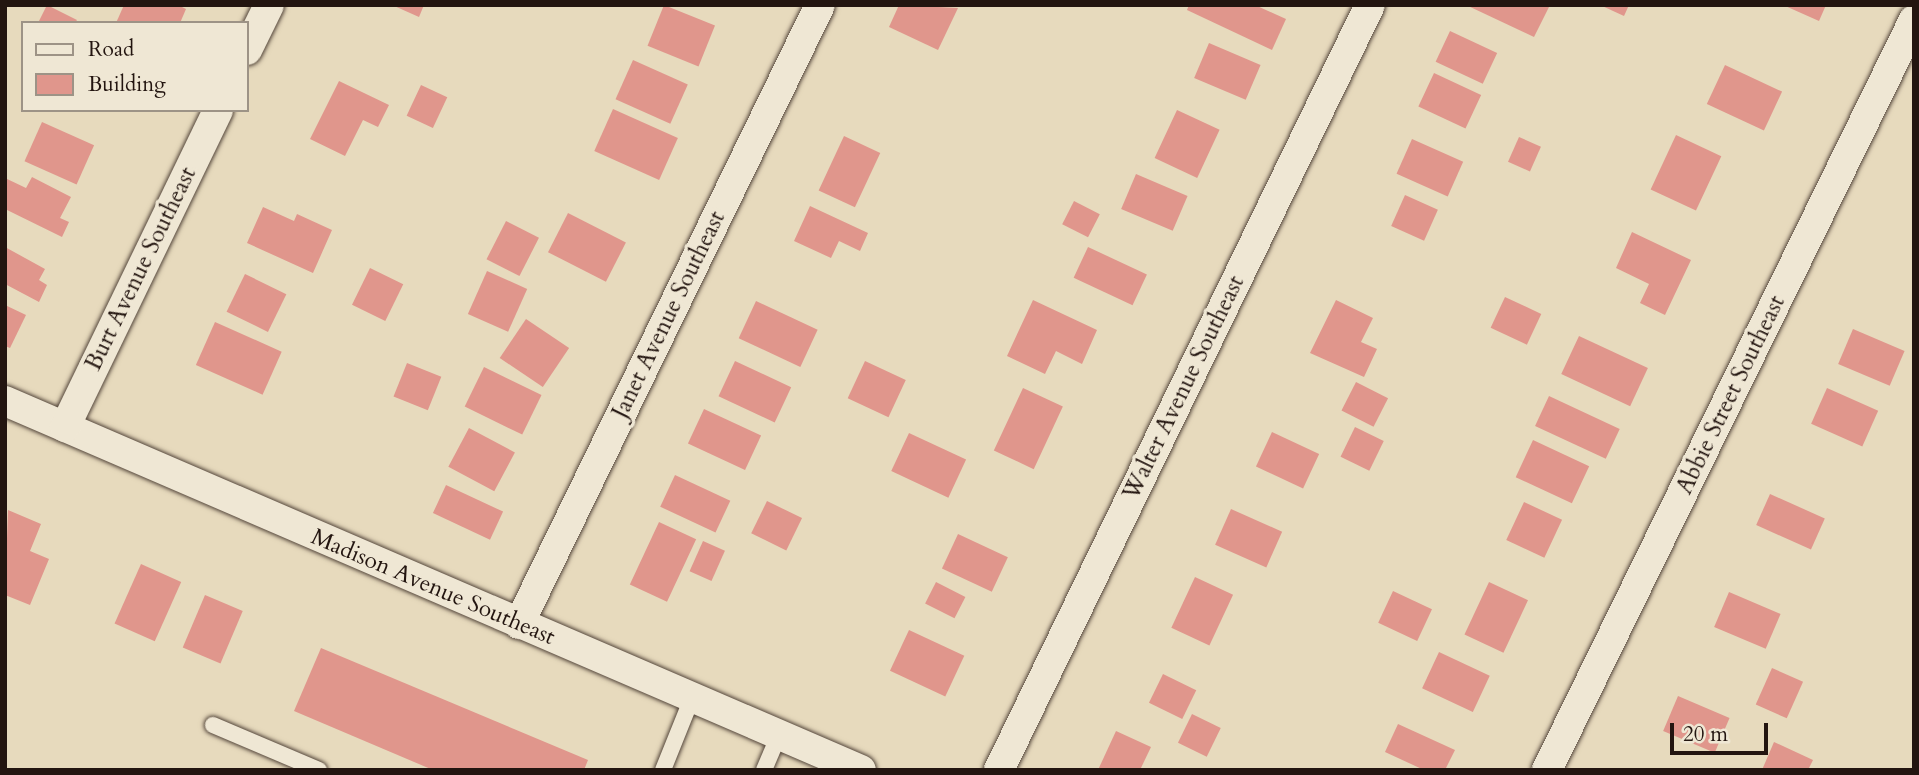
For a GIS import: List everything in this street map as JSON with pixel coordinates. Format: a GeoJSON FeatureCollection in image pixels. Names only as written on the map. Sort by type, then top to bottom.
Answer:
{"type":"FeatureCollection","features":[{"type":"Feature","properties":{"kind":"street"},"geometry":{"type":"LineString","coordinates":[[248,48],[269,5]]}},
{"type":"Feature","properties":{"kind":"street","name":"Janet Avenue Southeast"},"geometry":{"type":"LineString","coordinates":[[519,624],[820,5]]}},
{"type":"Feature","properties":{"kind":"street","name":"Walter Avenue Southeast"},"geometry":{"type":"LineString","coordinates":[[999,770],[1370,5]]}},
{"type":"Feature","properties":{"kind":"street","name":"Abbie Street Southeast"},"geometry":{"type":"LineString","coordinates":[[1547,770],[1914,20]]}},
{"type":"Feature","properties":{"kind":"street","name":"Burt Avenue Southeast"},"geometry":{"type":"LineString","coordinates":[[65,427],[217,112]]}},
{"type":"Feature","properties":{"kind":"street","name":"Madison Avenue Southeast"},"geometry":{"type":"LineString","coordinates":[[5,401],[861,770]]}},
{"type":"Feature","properties":{"kind":"lane"},"geometry":{"type":"LineString","coordinates":[[663,770],[692,698]]}},
{"type":"Feature","properties":{"kind":"lane"},"geometry":{"type":"LineString","coordinates":[[213,725],[319,770]]}},
{"type":"Feature","properties":{"kind":"lane"},"geometry":{"type":"LineString","coordinates":[[764,770],[779,734]]}},
{"type":"Feature","properties":{"kind":"building"},"geometry":{"type":"Polygon","coordinates":[[[47,5],[77,20],[76,21],[39,21],[47,5]]]}},
{"type":"Feature","properties":{"kind":"building"},"geometry":{"type":"Polygon","coordinates":[[[124,5],[178,5],[186,9],[181,21],[117,21],[124,5]]]}},
{"type":"Feature","properties":{"kind":"building"},"geometry":{"type":"Polygon","coordinates":[[[392,5],[424,5],[419,17],[392,5]]]}},
{"type":"Feature","properties":{"kind":"building"},"geometry":{"type":"Polygon","coordinates":[[[664,5],[715,26],[699,66],[648,46],[664,5]]]}},
{"type":"Feature","properties":{"kind":"building"},"geometry":{"type":"Polygon","coordinates":[[[899,5],[958,8],[938,50],[889,27],[899,5]]]}},
{"type":"Feature","properties":{"kind":"building"},"geometry":{"type":"Polygon","coordinates":[[[1189,5],[1255,5],[1286,19],[1272,50],[1187,10],[1189,5]]]}},
{"type":"Feature","properties":{"kind":"building"},"geometry":{"type":"Polygon","coordinates":[[[1466,5],[1546,5],[1549,7],[1534,37],[1466,5]]]}},
{"type":"Feature","properties":{"kind":"building"},"geometry":{"type":"Polygon","coordinates":[[[1600,5],[1629,5],[1624,16],[1600,5]]]}},
{"type":"Feature","properties":{"kind":"building"},"geometry":{"type":"Polygon","coordinates":[[[1783,5],[1826,5],[1819,21],[1783,5]]]}},
{"type":"Feature","properties":{"kind":"building"},"geometry":{"type":"Polygon","coordinates":[[[1450,31],[1497,53],[1483,84],[1436,62],[1450,31]]]}},
{"type":"Feature","properties":{"kind":"building"},"geometry":{"type":"Polygon","coordinates":[[[1209,43],[1261,65],[1246,100],[1194,78],[1209,43]]]}},
{"type":"Feature","properties":{"kind":"building"},"geometry":{"type":"Polygon","coordinates":[[[633,60],[688,84],[670,124],[616,99],[633,60]]]}},
{"type":"Feature","properties":{"kind":"building"},"geometry":{"type":"Polygon","coordinates":[[[1725,65],[1782,92],[1764,131],[1707,104],[1725,65]]]}},
{"type":"Feature","properties":{"kind":"building"},"geometry":{"type":"Polygon","coordinates":[[[1434,73],[1481,95],[1465,129],[1418,107],[1434,73]]]}},
{"type":"Feature","properties":{"kind":"building"},"geometry":{"type":"Polygon","coordinates":[[[339,81],[389,105],[378,127],[363,120],[345,156],[310,139],[339,81]]]}},
{"type":"Feature","properties":{"kind":"building"},"geometry":{"type":"Polygon","coordinates":[[[421,85],[447,97],[433,128],[407,116],[421,85]]]}},
{"type":"Feature","properties":{"kind":"building"},"geometry":{"type":"Polygon","coordinates":[[[613,109],[678,138],[659,180],[594,151],[613,109]]]}},
{"type":"Feature","properties":{"kind":"building"},"geometry":{"type":"Polygon","coordinates":[[[1177,110],[1220,130],[1197,178],[1155,158],[1177,110]]]}},
{"type":"Feature","properties":{"kind":"building"},"geometry":{"type":"Polygon","coordinates":[[[42,122],[94,145],[77,184],[25,161],[42,122]]]}},
{"type":"Feature","properties":{"kind":"building"},"geometry":{"type":"Polygon","coordinates":[[[1676,135],[1721,156],[1696,211],[1651,189],[1676,135]]]}},
{"type":"Feature","properties":{"kind":"building"},"geometry":{"type":"Polygon","coordinates":[[[844,136],[880,153],[855,207],[819,190],[844,136]]]}},
{"type":"Feature","properties":{"kind":"building"},"geometry":{"type":"Polygon","coordinates":[[[1519,137],[1541,147],[1530,171],[1508,162],[1519,137]]]}},
{"type":"Feature","properties":{"kind":"building"},"geometry":{"type":"Polygon","coordinates":[[[1412,139],[1463,162],[1448,196],[1397,174],[1412,139]]]}},
{"type":"Feature","properties":{"kind":"building"},"geometry":{"type":"Polygon","coordinates":[[[1136,174],[1188,196],[1173,231],[1121,209],[1136,174]]]}},
{"type":"Feature","properties":{"kind":"building"},"geometry":{"type":"Polygon","coordinates":[[[32,177],[71,197],[60,218],[69,222],[62,237],[5,209],[5,178],[26,188],[32,177]]]}},
{"type":"Feature","properties":{"kind":"building"},"geometry":{"type":"Polygon","coordinates":[[[1405,195],[1438,210],[1424,241],[1391,226],[1405,195]]]}},
{"type":"Feature","properties":{"kind":"building"},"geometry":{"type":"Polygon","coordinates":[[[1074,201],[1100,214],[1088,237],[1062,224],[1074,201]]]}},
{"type":"Feature","properties":{"kind":"building"},"geometry":{"type":"Polygon","coordinates":[[[810,206],[868,233],[860,251],[839,241],[831,258],[794,241],[810,206]]]}},
{"type":"Feature","properties":{"kind":"building"},"geometry":{"type":"Polygon","coordinates":[[[263,207],[294,221],[297,214],[332,230],[313,273],[247,243],[263,207]]]}},
{"type":"Feature","properties":{"kind":"building"},"geometry":{"type":"Polygon","coordinates":[[[568,213],[626,243],[606,282],[548,252],[568,213]]]}},
{"type":"Feature","properties":{"kind":"building"},"geometry":{"type":"Polygon","coordinates":[[[506,221],[539,238],[519,276],[486,259],[506,221]]]}},
{"type":"Feature","properties":{"kind":"building"},"geometry":{"type":"Polygon","coordinates":[[[1632,232],[1691,260],[1665,315],[1640,303],[1649,284],[1616,268],[1632,232]]]}},
{"type":"Feature","properties":{"kind":"building"},"geometry":{"type":"Polygon","coordinates":[[[5,247],[45,269],[39,280],[47,285],[39,302],[5,284],[5,247]]]}},
{"type":"Feature","properties":{"kind":"building"},"geometry":{"type":"Polygon","coordinates":[[[1088,247],[1147,274],[1133,305],[1074,278],[1088,247]]]}},
{"type":"Feature","properties":{"kind":"building"},"geometry":{"type":"Polygon","coordinates":[[[370,268],[403,284],[385,321],[352,305],[370,268]]]}},
{"type":"Feature","properties":{"kind":"building"},"geometry":{"type":"Polygon","coordinates":[[[487,271],[527,289],[508,332],[468,314],[487,271]]]}},
{"type":"Feature","properties":{"kind":"building"},"geometry":{"type":"Polygon","coordinates":[[[245,274],[286,294],[268,332],[227,312],[245,274]]]}},
{"type":"Feature","properties":{"kind":"building"},"geometry":{"type":"Polygon","coordinates":[[[1505,297],[1541,314],[1527,345],[1491,328],[1505,297]]]}},
{"type":"Feature","properties":{"kind":"building"},"geometry":{"type":"Polygon","coordinates":[[[1033,300],[1097,330],[1082,364],[1056,351],[1045,374],[1007,356],[1033,300]]]}},
{"type":"Feature","properties":{"kind":"building"},"geometry":{"type":"Polygon","coordinates":[[[1336,300],[1373,318],[1361,342],[1377,349],[1364,377],[1310,353],[1336,300]]]}},
{"type":"Feature","properties":{"kind":"building"},"geometry":{"type":"Polygon","coordinates":[[[756,301],[818,330],[800,367],[739,338],[756,301]]]}},
{"type":"Feature","properties":{"kind":"building"},"geometry":{"type":"Polygon","coordinates":[[[5,305],[26,315],[10,348],[5,346],[5,305]]]}},
{"type":"Feature","properties":{"kind":"building"},"geometry":{"type":"Polygon","coordinates":[[[526,319],[569,348],[543,387],[500,358],[526,319]]]}},
{"type":"Feature","properties":{"kind":"building"},"geometry":{"type":"Polygon","coordinates":[[[215,322],[282,352],[263,395],[196,365],[215,322]]]}},
{"type":"Feature","properties":{"kind":"building"},"geometry":{"type":"Polygon","coordinates":[[[1853,329],[1905,351],[1890,386],[1838,364],[1853,329]]]}},
{"type":"Feature","properties":{"kind":"building"},"geometry":{"type":"Polygon","coordinates":[[[1579,336],[1648,368],[1630,406],[1561,374],[1579,336]]]}},
{"type":"Feature","properties":{"kind":"building"},"geometry":{"type":"Polygon","coordinates":[[[735,361],[791,387],[775,423],[719,396],[735,361]]]}},
{"type":"Feature","properties":{"kind":"building"},"geometry":{"type":"Polygon","coordinates":[[[865,361],[906,380],[888,417],[848,398],[865,361]]]}},
{"type":"Feature","properties":{"kind":"building"},"geometry":{"type":"Polygon","coordinates":[[[407,363],[441,377],[428,410],[394,396],[407,363]]]}},
{"type":"Feature","properties":{"kind":"building"},"geometry":{"type":"Polygon","coordinates":[[[484,367],[542,395],[522,435],[465,407],[484,367]]]}},
{"type":"Feature","properties":{"kind":"building"},"geometry":{"type":"Polygon","coordinates":[[[1356,382],[1388,398],[1374,427],[1341,411],[1356,382]]]}},
{"type":"Feature","properties":{"kind":"building"},"geometry":{"type":"Polygon","coordinates":[[[1023,388],[1063,407],[1034,469],[994,451],[1023,388]]]}},
{"type":"Feature","properties":{"kind":"building"},"geometry":{"type":"Polygon","coordinates":[[[1827,388],[1878,411],[1862,446],[1811,424],[1827,388]]]}},
{"type":"Feature","properties":{"kind":"building"},"geometry":{"type":"Polygon","coordinates":[[[1549,396],[1620,429],[1606,459],[1535,426],[1549,396]]]}},
{"type":"Feature","properties":{"kind":"building"},"geometry":{"type":"Polygon","coordinates":[[[704,409],[761,436],[745,470],[688,443],[704,409]]]}},
{"type":"Feature","properties":{"kind":"building"},"geometry":{"type":"Polygon","coordinates":[[[1355,427],[1384,441],[1369,471],[1341,457],[1355,427]]]}},
{"type":"Feature","properties":{"kind":"building"},"geometry":{"type":"Polygon","coordinates":[[[469,428],[515,452],[494,491],[448,467],[469,428]]]}},
{"type":"Feature","properties":{"kind":"building"},"geometry":{"type":"Polygon","coordinates":[[[1272,432],[1319,454],[1303,488],[1256,466],[1272,432]]]}},
{"type":"Feature","properties":{"kind":"building"},"geometry":{"type":"Polygon","coordinates":[[[909,433],[966,460],[948,498],[891,471],[909,433]]]}},
{"type":"Feature","properties":{"kind":"building"},"geometry":{"type":"Polygon","coordinates":[[[1533,440],[1589,466],[1572,503],[1516,477],[1533,440]]]}},
{"type":"Feature","properties":{"kind":"building"},"geometry":{"type":"Polygon","coordinates":[[[675,475],[730,501],[715,533],[660,507],[675,475]]]}},
{"type":"Feature","properties":{"kind":"building"},"geometry":{"type":"Polygon","coordinates":[[[446,485],[503,512],[490,540],[433,513],[446,485]]]}},
{"type":"Feature","properties":{"kind":"building"},"geometry":{"type":"Polygon","coordinates":[[[1770,494],[1825,518],[1811,549],[1756,525],[1770,494]]]}},
{"type":"Feature","properties":{"kind":"building"},"geometry":{"type":"Polygon","coordinates":[[[767,501],[802,518],[786,550],[751,533],[767,501]]]}},
{"type":"Feature","properties":{"kind":"building"},"geometry":{"type":"Polygon","coordinates":[[[1524,502],[1562,520],[1544,558],[1506,540],[1524,502]]]}},
{"type":"Feature","properties":{"kind":"building"},"geometry":{"type":"Polygon","coordinates":[[[1231,509],[1282,532],[1266,567],[1215,545],[1231,509]]]}},
{"type":"Feature","properties":{"kind":"building"},"geometry":{"type":"Polygon","coordinates":[[[8,510],[41,524],[30,551],[49,559],[30,605],[5,595],[8,510]]]}},
{"type":"Feature","properties":{"kind":"building"},"geometry":{"type":"Polygon","coordinates":[[[659,522],[696,539],[667,602],[630,585],[659,522]]]}},
{"type":"Feature","properties":{"kind":"building"},"geometry":{"type":"Polygon","coordinates":[[[958,534],[1008,557],[992,592],[942,568],[958,534]]]}},
{"type":"Feature","properties":{"kind":"building"},"geometry":{"type":"Polygon","coordinates":[[[703,541],[725,551],[712,581],[690,571],[703,541]]]}},
{"type":"Feature","properties":{"kind":"building"},"geometry":{"type":"Polygon","coordinates":[[[141,564],[181,582],[155,641],[115,623],[141,564]]]}},
{"type":"Feature","properties":{"kind":"building"},"geometry":{"type":"Polygon","coordinates":[[[1195,577],[1233,595],[1209,646],[1171,628],[1195,577]]]}},
{"type":"Feature","properties":{"kind":"building"},"geometry":{"type":"Polygon","coordinates":[[[936,582],[965,597],[955,618],[925,603],[936,582]]]}},
{"type":"Feature","properties":{"kind":"building"},"geometry":{"type":"Polygon","coordinates":[[[1489,582],[1528,600],[1503,653],[1464,635],[1489,582]]]}},
{"type":"Feature","properties":{"kind":"building"},"geometry":{"type":"Polygon","coordinates":[[[1393,591],[1432,609],[1417,641],[1378,623],[1393,591]]]}},
{"type":"Feature","properties":{"kind":"building"},"geometry":{"type":"Polygon","coordinates":[[[1729,592],[1781,614],[1766,649],[1714,627],[1729,592]]]}},
{"type":"Feature","properties":{"kind":"building"},"geometry":{"type":"Polygon","coordinates":[[[205,595],[243,611],[220,663],[183,647],[205,595]]]}},
{"type":"Feature","properties":{"kind":"building"},"geometry":{"type":"Polygon","coordinates":[[[909,630],[964,656],[945,697],[890,671],[909,630]]]}},
{"type":"Feature","properties":{"kind":"building"},"geometry":{"type":"Polygon","coordinates":[[[321,648],[588,760],[584,770],[433,770],[294,711],[321,648]]]}},
{"type":"Feature","properties":{"kind":"building"},"geometry":{"type":"Polygon","coordinates":[[[1439,652],[1490,676],[1473,712],[1422,688],[1439,652]]]}},
{"type":"Feature","properties":{"kind":"building"},"geometry":{"type":"Polygon","coordinates":[[[1772,668],[1803,682],[1787,718],[1756,705],[1772,668]]]}},
{"type":"Feature","properties":{"kind":"building"},"geometry":{"type":"Polygon","coordinates":[[[1163,674],[1196,690],[1182,719],[1149,703],[1163,674]]]}},
{"type":"Feature","properties":{"kind":"building"},"geometry":{"type":"Polygon","coordinates":[[[1678,696],[1730,718],[1715,753],[1663,731],[1678,696]]]}},
{"type":"Feature","properties":{"kind":"building"},"geometry":{"type":"Polygon","coordinates":[[[1192,714],[1221,728],[1207,757],[1178,743],[1192,714]]]}},
{"type":"Feature","properties":{"kind":"building"},"geometry":{"type":"Polygon","coordinates":[[[1398,724],[1455,750],[1445,770],[1424,770],[1385,752],[1398,724]]]}},
{"type":"Feature","properties":{"kind":"building"},"geometry":{"type":"Polygon","coordinates":[[[1116,731],[1151,747],[1140,770],[1098,770],[1116,731]]]}},
{"type":"Feature","properties":{"kind":"building"},"geometry":{"type":"Polygon","coordinates":[[[1774,742],[1813,760],[1808,770],[1762,770],[1774,742]]]}}]}
